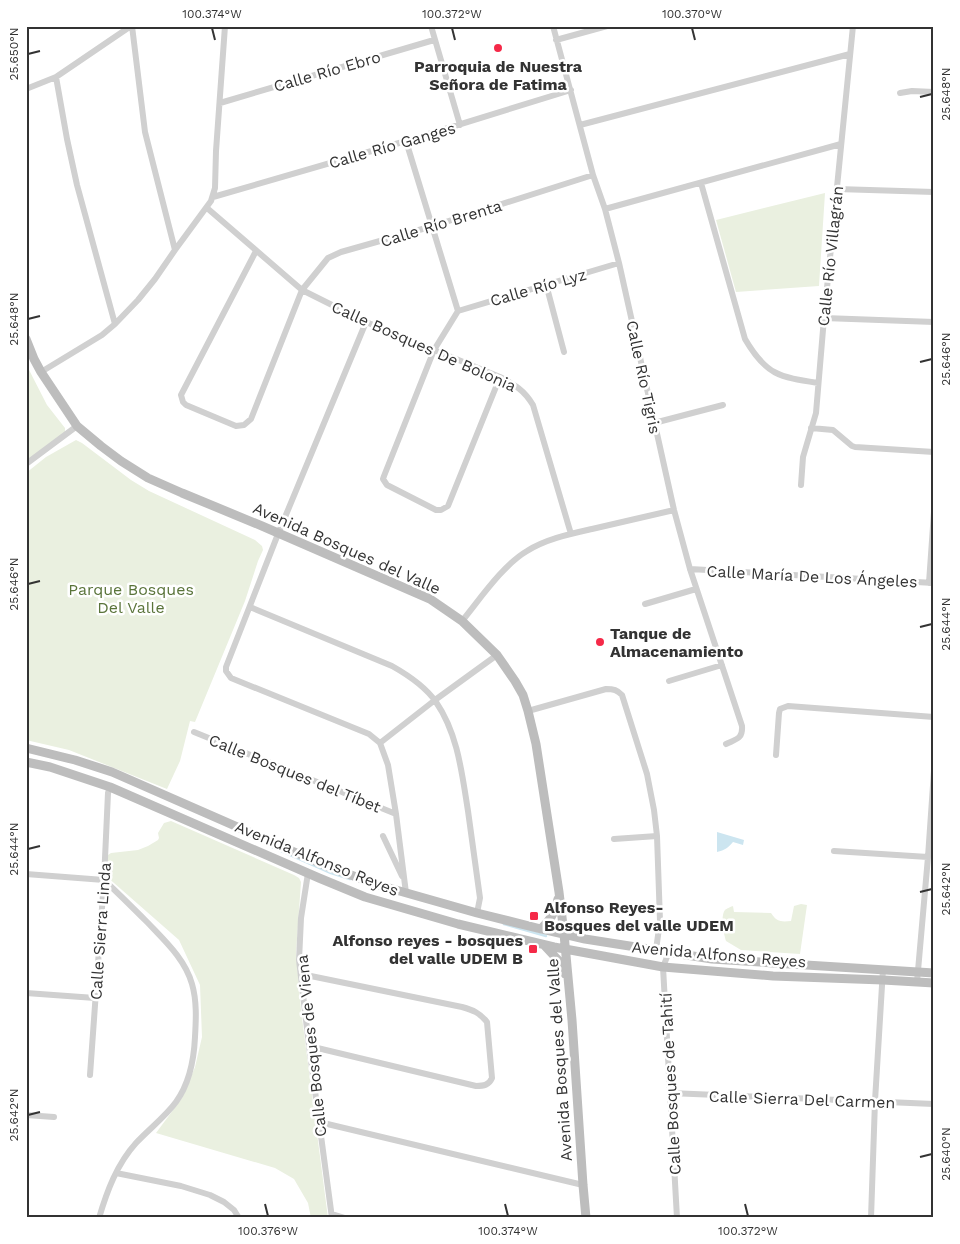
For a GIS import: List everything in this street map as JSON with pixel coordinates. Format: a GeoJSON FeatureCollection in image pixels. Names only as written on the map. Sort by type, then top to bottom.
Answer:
{"type":"FeatureCollection","features":[{"type":"Feature","properties":{"kind":"main road","name":"Avenida Bosques del Valle"},"geometry":{"type":"LineString","coordinates":[[26,339],[41,372],[77,426],[101,446],[148,478],[419,594],[444,608],[462,621],[497,655],[515,680],[528,711],[536,744],[559,892],[572,1020],[586,1218]]}},
{"type":"Feature","properties":{"kind":"main road","name":"Avenida Alfonso Reyes"},"geometry":{"type":"LineString","coordinates":[[26,748],[75,760],[112,772],[324,865],[375,884],[541,929],[585,939],[712,958],[934,972]]}},
{"type":"Feature","properties":{"kind":"main road","name":"Avenida Alfonso Reyes"},"geometry":{"type":"LineString","coordinates":[[26,762],[50,767],[110,786],[365,897],[458,924],[542,945],[663,968],[773,976],[934,983]]}},
{"type":"Feature","properties":{"kind":"main road"},"geometry":{"type":"LineString","coordinates":[[541,929],[552,918],[559,892]]}},
{"type":"Feature","properties":{"kind":"main road"},"geometry":{"type":"LineString","coordinates":[[542,945],[558,960],[568,978]]}},
{"type":"Feature","properties":{"kind":"street"},"geometry":{"type":"LineString","coordinates":[[26,89],[56,77],[132,26],[145,132],[175,250]]}},
{"type":"Feature","properties":{"kind":"street"},"geometry":{"type":"LineString","coordinates":[[41,372],[102,335],[115,324],[155,279],[213,197],[225,26]]}},
{"type":"Feature","properties":{"kind":"street"},"geometry":{"type":"LineString","coordinates":[[430,26],[460,125]]}},
{"type":"Feature","properties":{"kind":"street","name":"Calle Río Tigris"},"geometry":{"type":"LineString","coordinates":[[552,26],[619,263],[674,510],[690,569],[742,726],[741,736],[726,744]]}},
{"type":"Feature","properties":{"kind":"street"},"geometry":{"type":"LineString","coordinates":[[556,40],[607,26]]}},
{"type":"Feature","properties":{"kind":"street","name":"Calle Río Villagrán"},"geometry":{"type":"LineString","coordinates":[[800,485],[803,457],[816,413],[853,26]]}},
{"type":"Feature","properties":{"kind":"street","name":"Calle Río Ebro"},"geometry":{"type":"LineString","coordinates":[[220,103],[434,40]]}},
{"type":"Feature","properties":{"kind":"street"},"geometry":{"type":"LineString","coordinates":[[580,125],[850,54]]}},
{"type":"Feature","properties":{"kind":"street"},"geometry":{"type":"LineString","coordinates":[[56,77],[77,185],[115,324]]}},
{"type":"Feature","properties":{"kind":"street","name":"Calle Río Ganges"},"geometry":{"type":"LineString","coordinates":[[213,197],[460,125],[570,90]]}},
{"type":"Feature","properties":{"kind":"street"},"geometry":{"type":"LineString","coordinates":[[900,93],[912,91],[934,92]]}},
{"type":"Feature","properties":{"kind":"street"},"geometry":{"type":"LineString","coordinates":[[406,141],[458,311],[434,350],[384,476],[385,483],[390,488],[436,510],[445,508],[450,504],[500,376]]}},
{"type":"Feature","properties":{"kind":"street"},"geometry":{"type":"LineString","coordinates":[[604,209],[842,144]]}},
{"type":"Feature","properties":{"kind":"street","name":"Calle Río Brenta"},"geometry":{"type":"LineString","coordinates":[[256,250],[182,391],[182,399],[186,405],[236,426],[244,425],[251,420],[302,290],[324,262],[334,254],[432,226],[593,175]]}},
{"type":"Feature","properties":{"kind":"street"},"geometry":{"type":"LineString","coordinates":[[701,183],[746,338],[752,351],[778,375],[789,379],[818,383]]}},
{"type":"Feature","properties":{"kind":"street"},"geometry":{"type":"LineString","coordinates":[[837,189],[934,192]]}},
{"type":"Feature","properties":{"kind":"street","name":"Calle Bosques De Bolonia"},"geometry":{"type":"LineString","coordinates":[[207,208],[302,290],[366,322],[500,376],[523,390],[533,405],[571,534]]}},
{"type":"Feature","properties":{"kind":"street","name":"Calle Río Lyz"},"geometry":{"type":"LineString","coordinates":[[458,311],[619,263]]}},
{"type":"Feature","properties":{"kind":"street"},"geometry":{"type":"LineString","coordinates":[[546,284],[564,352]]}},
{"type":"Feature","properties":{"kind":"street"},"geometry":{"type":"LineString","coordinates":[[824,318],[934,322]]}},
{"type":"Feature","properties":{"kind":"street"},"geometry":{"type":"LineString","coordinates":[[366,322],[278,534],[226,667],[226,672],[231,678],[369,734],[380,743],[388,765],[406,893]]}},
{"type":"Feature","properties":{"kind":"street"},"geometry":{"type":"LineString","coordinates":[[654,423],[723,405]]}},
{"type":"Feature","properties":{"kind":"street"},"geometry":{"type":"LineString","coordinates":[[26,464],[77,426]]}},
{"type":"Feature","properties":{"kind":"street"},"geometry":{"type":"LineString","coordinates":[[811,428],[833,430],[852,446],[858,448],[934,452]]}},
{"type":"Feature","properties":{"kind":"street"},"geometry":{"type":"LineString","coordinates":[[462,621],[510,564],[526,551],[571,534],[674,510]]}},
{"type":"Feature","properties":{"kind":"street"},"geometry":{"type":"LineString","coordinates":[[931,583],[934,512]]}},
{"type":"Feature","properties":{"kind":"street","name":"Calle María De Los Ángeles"},"geometry":{"type":"LineString","coordinates":[[690,569],[931,583]]}},
{"type":"Feature","properties":{"kind":"street"},"geometry":{"type":"LineString","coordinates":[[645,604],[696,589]]}},
{"type":"Feature","properties":{"kind":"street"},"geometry":{"type":"LineString","coordinates":[[250,607],[392,666],[420,685],[435,700],[451,731],[461,764],[480,898],[477,913]]}},
{"type":"Feature","properties":{"kind":"street"},"geometry":{"type":"LineString","coordinates":[[380,743],[497,655]]}},
{"type":"Feature","properties":{"kind":"street"},"geometry":{"type":"LineString","coordinates":[[669,681],[722,665]]}},
{"type":"Feature","properties":{"kind":"street"},"geometry":{"type":"LineString","coordinates":[[528,711],[606,689],[613,689],[622,695],[647,774],[654,810],[660,921],[656,950]]}},
{"type":"Feature","properties":{"kind":"street"},"geometry":{"type":"LineString","coordinates":[[776,755],[779,713],[780,709],[788,706],[934,717]]}},
{"type":"Feature","properties":{"kind":"street","name":"Calle Bosques del Tíbet"},"geometry":{"type":"LineString","coordinates":[[194,732],[396,814]]}},
{"type":"Feature","properties":{"kind":"street"},"geometry":{"type":"LineString","coordinates":[[917,982],[934,771]]}},
{"type":"Feature","properties":{"kind":"street","name":"Calle Sierra Linda"},"geometry":{"type":"LineString","coordinates":[[90,1075],[104,880],[108,793],[110,786]]}},
{"type":"Feature","properties":{"kind":"street"},"geometry":{"type":"LineString","coordinates":[[383,836],[404,881]]}},
{"type":"Feature","properties":{"kind":"street"},"geometry":{"type":"LineString","coordinates":[[614,839],[656,836]]}},
{"type":"Feature","properties":{"kind":"street"},"geometry":{"type":"LineString","coordinates":[[834,851],[928,857]]}},
{"type":"Feature","properties":{"kind":"street","name":"Calle Bosques de Viena"},"geometry":{"type":"LineString","coordinates":[[308,873],[301,918],[299,952],[308,1046],[332,1216]]}},
{"type":"Feature","properties":{"kind":"street"},"geometry":{"type":"LineString","coordinates":[[26,874],[104,880],[161,937],[184,964],[193,986],[196,1009],[194,1052],[184,1088],[166,1114],[135,1144],[116,1173],[104,1201],[100,1218]]}},
{"type":"Feature","properties":{"kind":"street","name":"Calle Bosques de Tahití"},"geometry":{"type":"LineString","coordinates":[[669,952],[663,968],[677,1218]]}},
{"type":"Feature","properties":{"kind":"street"},"geometry":{"type":"LineString","coordinates":[[871,1218],[875,1101],[883,969]]}},
{"type":"Feature","properties":{"kind":"street"},"geometry":{"type":"LineString","coordinates":[[301,974],[462,1007],[478,1012],[487,1022],[492,1078],[487,1084],[476,1086],[308,1046]]}},
{"type":"Feature","properties":{"kind":"street"},"geometry":{"type":"LineString","coordinates":[[26,993],[95,998]]}},
{"type":"Feature","properties":{"kind":"street","name":"Calle Sierra Del Carmen"},"geometry":{"type":"LineString","coordinates":[[670,1093],[934,1104]]}},
{"type":"Feature","properties":{"kind":"street"},"geometry":{"type":"LineString","coordinates":[[26,1115],[54,1117]]}},
{"type":"Feature","properties":{"kind":"street"},"geometry":{"type":"LineString","coordinates":[[319,1122],[583,1185]]}},
{"type":"Feature","properties":{"kind":"street"},"geometry":{"type":"LineString","coordinates":[[116,1173],[181,1186],[210,1195],[224,1202],[234,1210],[239,1218]]}},
{"type":"Feature","properties":{"kind":"street"},"geometry":{"type":"LineString","coordinates":[[332,1216],[345,1218]]}},
{"type":"Feature","properties":{"kind":"green space"},"geometry":{"type":"Polygon","coordinates":[[[825,193],[819,286],[736,292],[716,220],[825,193]]]}},
{"type":"Feature","properties":{"kind":"green space"},"geometry":{"type":"Polygon","coordinates":[[[26,364],[47,405],[65,428],[65,432],[26,462],[26,364]]]}},
{"type":"Feature","properties":{"kind":"green space","name":"Parque Bosques Del Valle"},"geometry":{"type":"Polygon","coordinates":[[[76,440],[149,491],[255,540],[262,546],[263,550],[245,601],[195,722],[190,721],[180,761],[167,789],[69,750],[26,740],[26,473],[46,457],[76,440]]]}},
{"type":"Feature","properties":{"kind":"green space"},"geometry":{"type":"Polygon","coordinates":[[[171,821],[294,875],[301,882],[296,953],[301,1010],[328,1218],[311,1218],[308,1203],[294,1179],[275,1168],[156,1133],[182,1098],[195,1067],[202,1037],[200,985],[179,940],[106,876],[105,857],[111,853],[138,850],[148,846],[158,840],[158,833],[164,823],[171,821]]]}},
{"type":"Feature","properties":{"kind":"green space"},"geometry":{"type":"Polygon","coordinates":[[[807,905],[800,954],[741,950],[726,941],[723,916],[725,910],[733,906],[734,912],[771,913],[777,920],[791,921],[794,906],[807,905]]]}},
{"type":"Feature","properties":{"kind":"water"},"geometry":{"type":"Polygon","coordinates":[[[717,832],[744,840],[743,845],[733,842],[730,846],[717,852],[717,832]]]}},
{"type":"Feature","properties":{"kind":"waterway"},"geometry":{"type":"LineString","coordinates":[[270,846],[331,873],[350,879]]}},
{"type":"Feature","properties":{"kind":"waterway"},"geometry":{"type":"LineString","coordinates":[[504,924],[546,936]]}},
{"type":"Feature","properties":{"kind":"place","name":"Parroquia de Nuestra Señora de Fatima"},"geometry":{"type":"Point","coordinates":[498,48]}},
{"type":"Feature","properties":{"kind":"place","name":"Tanque de Almacenamiento"},"geometry":{"type":"Point","coordinates":[600,642]}},
{"type":"Feature","properties":{"kind":"place","name":"Alfonso Reyes- Bosques del valle UDEM"},"geometry":{"type":"Point","coordinates":[534,916]}},
{"type":"Feature","properties":{"kind":"place","name":"Alfonso reyes - bosques del valle UDEM B"},"geometry":{"type":"Point","coordinates":[533,949]}}]}
